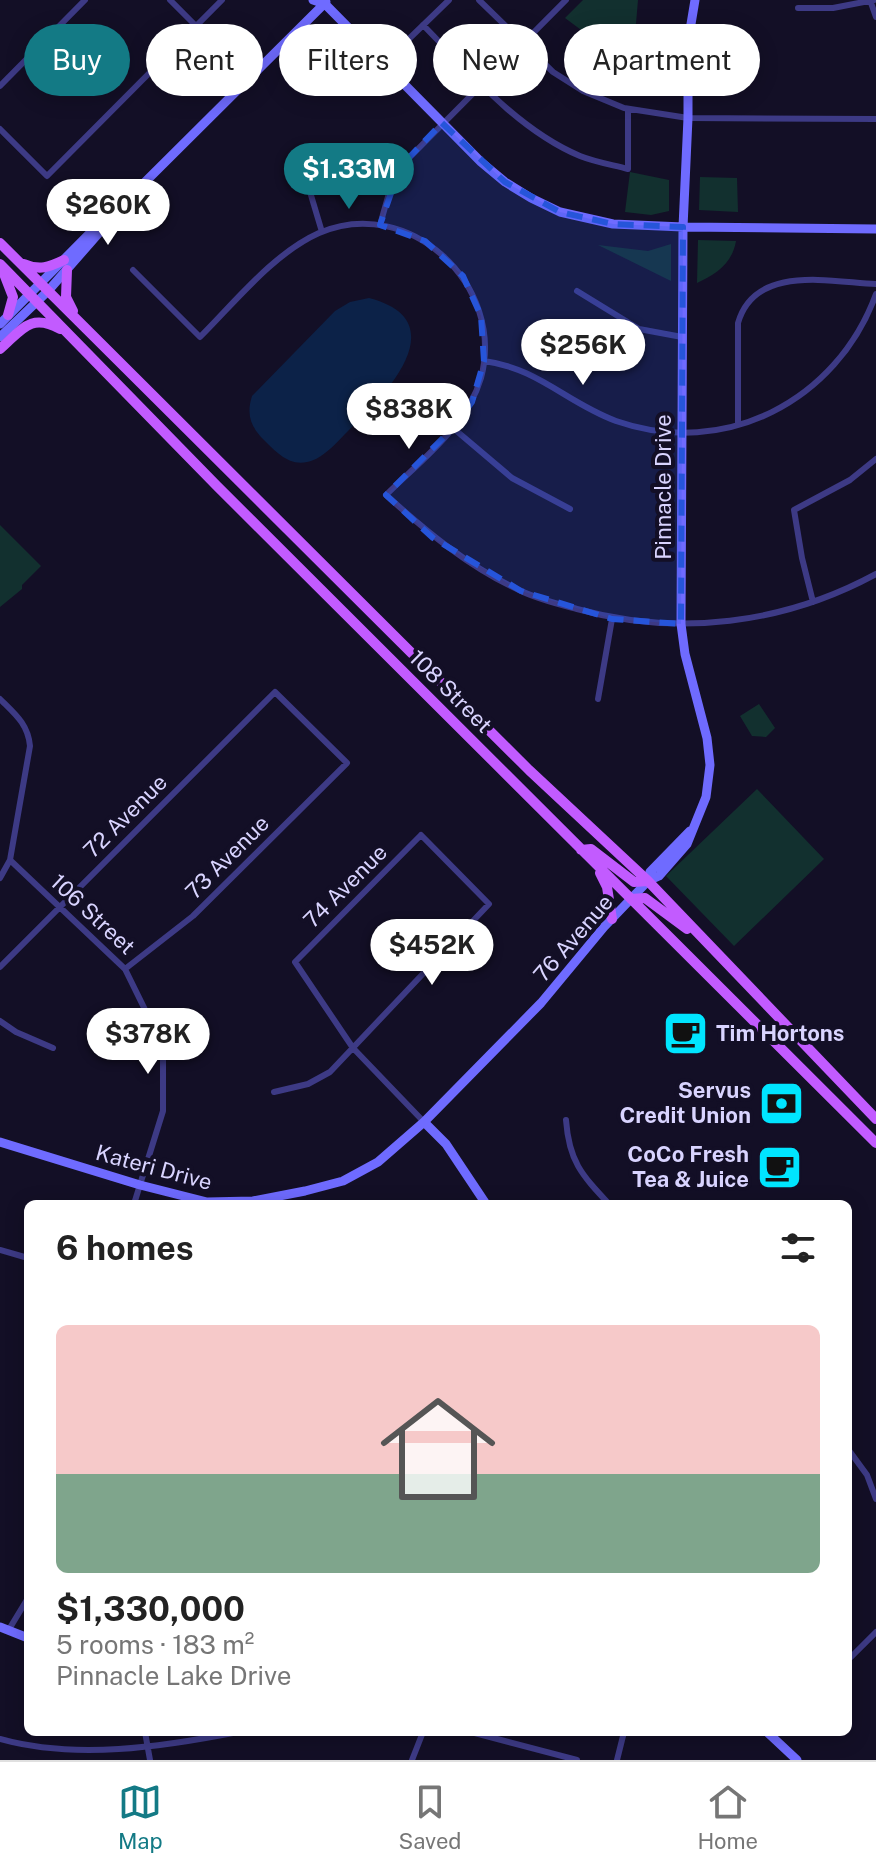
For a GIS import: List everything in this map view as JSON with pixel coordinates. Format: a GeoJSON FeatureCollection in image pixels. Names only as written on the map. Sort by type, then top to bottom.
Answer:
{"type":"FeatureCollection","features":[{"type":"Feature","properties":{"kind":"main road","name":"108 Street"},"geometry":{"type":"LineString","coordinates":[[0,243],[529,770],[648,881],[876,1119]]}},
{"type":"Feature","properties":{"kind":"main road"},"geometry":{"type":"LineString","coordinates":[[19,261],[38,269],[66,265],[66,297],[80,323]]}},
{"type":"Feature","properties":{"kind":"main road"},"geometry":{"type":"LineString","coordinates":[[0,265],[13,297],[4,319]]}},
{"type":"Feature","properties":{"kind":"main road","name":"108 Street"},"geometry":{"type":"LineString","coordinates":[[0,265],[876,1143]]}},
{"type":"Feature","properties":{"kind":"main road"},"geometry":{"type":"LineString","coordinates":[[0,349],[22,328],[34,322],[50,323],[69,334]]}},
{"type":"Feature","properties":{"kind":"main road"},"geometry":{"type":"LineString","coordinates":[[581,850],[591,849],[634,882],[648,881]]}},
{"type":"Feature","properties":{"kind":"main road"},"geometry":{"type":"LineString","coordinates":[[581,850],[607,887],[612,919]]}},
{"type":"Feature","properties":{"kind":"main road"},"geometry":{"type":"LineString","coordinates":[[631,899],[645,898],[725,960]]}},
{"type":"Feature","properties":{"kind":"street"},"geometry":{"type":"LineString","coordinates":[[0,86],[85,0]]}},
{"type":"Feature","properties":{"kind":"street"},"geometry":{"type":"LineString","coordinates":[[170,0],[194,24]]}},
{"type":"Feature","properties":{"kind":"street"},"geometry":{"type":"LineString","coordinates":[[198,24],[222,0]]}},
{"type":"Feature","properties":{"kind":"street"},"geometry":{"type":"LineString","coordinates":[[313,0],[326,1],[347,24]]}},
{"type":"Feature","properties":{"kind":"street"},"geometry":{"type":"LineString","coordinates":[[417,31],[449,0]]}},
{"type":"Feature","properties":{"kind":"street"},"geometry":{"type":"LineString","coordinates":[[479,0],[503,24]]}},
{"type":"Feature","properties":{"kind":"street"},"geometry":{"type":"LineString","coordinates":[[541,24],[566,0]]}},
{"type":"Feature","properties":{"kind":"street","name":"Pinnacle Drive"},"geometry":{"type":"LineString","coordinates":[[648,881],[650,872],[695,826],[706,797],[709,753],[685,654],[681,624],[683,227],[688,42],[695,0]]}},
{"type":"Feature","properties":{"kind":"street"},"geometry":{"type":"LineString","coordinates":[[798,8],[833,8],[871,0],[876,17]]}},
{"type":"Feature","properties":{"kind":"street"},"geometry":{"type":"LineString","coordinates":[[0,337],[104,219],[124,204],[326,1]]}},
{"type":"Feature","properties":{"kind":"street"},"geometry":{"type":"LineString","coordinates":[[423,25],[433,35]]}},
{"type":"Feature","properties":{"kind":"street"},"geometry":{"type":"LineString","coordinates":[[548,65],[568,82],[628,109],[688,118],[876,119]]}},
{"type":"Feature","properties":{"kind":"street"},"geometry":{"type":"LineString","coordinates":[[0,129],[47,176],[146,76]]}},
{"type":"Feature","properties":{"kind":"street"},"geometry":{"type":"LineString","coordinates":[[415,96],[505,182],[560,212],[613,224],[876,229]]}},
{"type":"Feature","properties":{"kind":"street"},"geometry":{"type":"LineString","coordinates":[[380,225],[400,167],[469,96]]}},
{"type":"Feature","properties":{"kind":"street"},"geometry":{"type":"LineString","coordinates":[[495,96],[542,136],[582,157],[628,169],[628,109]]}},
{"type":"Feature","properties":{"kind":"street"},"geometry":{"type":"LineString","coordinates":[[299,155],[322,232]]}},
{"type":"Feature","properties":{"kind":"street"},"geometry":{"type":"LineString","coordinates":[[133,270],[200,337],[289,249],[322,232],[359,225],[380,225],[425,241],[442,253],[463,276],[474,295],[485,336],[484,361],[472,402],[453,428],[386,495],[433,538],[479,569],[521,591],[612,619],[681,624],[724,622],[760,617],[813,602],[876,574]]}},
{"type":"Feature","properties":{"kind":"street"},"geometry":{"type":"LineString","coordinates":[[738,425],[738,323],[741,311],[749,301],[759,291],[788,281],[876,284]]}},
{"type":"Feature","properties":{"kind":"street"},"geometry":{"type":"LineString","coordinates":[[577,291],[639,329],[682,337]]}},
{"type":"Feature","properties":{"kind":"street"},"geometry":{"type":"LineString","coordinates":[[484,361],[532,374],[588,408],[615,420],[643,428],[703,433],[738,425],[782,407],[819,381],[854,341],[876,294]]}},
{"type":"Feature","properties":{"kind":"street"},"geometry":{"type":"LineString","coordinates":[[4,319],[33,298]]}},
{"type":"Feature","properties":{"kind":"street"},"geometry":{"type":"LineString","coordinates":[[453,428],[512,478],[570,509]]}},
{"type":"Feature","properties":{"kind":"street"},"geometry":{"type":"LineString","coordinates":[[813,602],[794,510],[850,480],[876,459]]}},
{"type":"Feature","properties":{"kind":"street"},"geometry":{"type":"LineString","coordinates":[[598,699],[612,619]]}},
{"type":"Feature","properties":{"kind":"street","name":"72 Avenue"},"geometry":{"type":"LineString","coordinates":[[0,967],[275,692],[347,763]]}},
{"type":"Feature","properties":{"kind":"street"},"geometry":{"type":"LineString","coordinates":[[0,699],[21,720],[29,733],[30,746],[10,860],[0,878]]}},
{"type":"Feature","properties":{"kind":"street","name":"73 Avenue"},"geometry":{"type":"LineString","coordinates":[[125,969],[193,916],[347,763]]}},
{"type":"Feature","properties":{"kind":"street","name":"74 Avenue"},"geometry":{"type":"LineString","coordinates":[[421,835],[489,904],[353,1048],[295,962],[421,835]]}},
{"type":"Feature","properties":{"kind":"street","name":"106 Street"},"geometry":{"type":"LineString","coordinates":[[10,860],[125,969],[157,1034],[163,1058],[163,1111],[140,1185]]}},
{"type":"Feature","properties":{"kind":"street","name":"76 Avenue"},"geometry":{"type":"LineString","coordinates":[[424,1122],[541,1003],[648,881]]}},
{"type":"Feature","properties":{"kind":"street"},"geometry":{"type":"LineString","coordinates":[[0,1021],[16,1032],[53,1048]]}},
{"type":"Feature","properties":{"kind":"street"},"geometry":{"type":"LineString","coordinates":[[274,1092],[308,1084],[330,1072],[353,1048],[446,1144],[483,1200]]}},
{"type":"Feature","properties":{"kind":"street"},"geometry":{"type":"LineString","coordinates":[[566,1120],[568,1148],[587,1180],[605,1200]]}},
{"type":"Feature","properties":{"kind":"street","name":"Kateri Drive"},"geometry":{"type":"LineString","coordinates":[[258,1200],[343,1181],[378,1162],[424,1122]]}},
{"type":"Feature","properties":{"kind":"street","name":"Kateri Drive"},"geometry":{"type":"LineString","coordinates":[[0,1142],[199,1200]]}},
{"type":"Feature","properties":{"kind":"street"},"geometry":{"type":"LineString","coordinates":[[135,1200],[140,1185]]}},
{"type":"Feature","properties":{"kind":"street"},"geometry":{"type":"LineString","coordinates":[[0,1250],[24,1257]]}},
{"type":"Feature","properties":{"kind":"street"},"geometry":{"type":"LineString","coordinates":[[852,1454],[867,1475],[876,1499]]}},
{"type":"Feature","properties":{"kind":"street"},"geometry":{"type":"LineString","coordinates":[[24,1603],[4,1629],[24,1636]]}},
{"type":"Feature","properties":{"kind":"street"},"geometry":{"type":"LineString","coordinates":[[852,1654],[876,1632]]}},
{"type":"Feature","properties":{"kind":"street"},"geometry":{"type":"LineString","coordinates":[[146,1736],[150,1760]]}},
{"type":"Feature","properties":{"kind":"street"},"geometry":{"type":"LineString","coordinates":[[0,1739],[37,1751],[83,1756],[148,1750],[218,1736]]}},
{"type":"Feature","properties":{"kind":"street"},"geometry":{"type":"LineString","coordinates":[[412,1760],[421,1736]]}},
{"type":"Feature","properties":{"kind":"street"},"geometry":{"type":"LineString","coordinates":[[486,1736],[577,1760]]}},
{"type":"Feature","properties":{"kind":"street"},"geometry":{"type":"LineString","coordinates":[[617,1760],[623,1736]]}},
{"type":"Feature","properties":{"kind":"street"},"geometry":{"type":"LineString","coordinates":[[773,1736],[790,1758]]}},
{"type":"Feature","properties":{"kind":"highlighted area"},"geometry":{"type":"Polygon","coordinates":[[[442,123],[505,182],[560,212],[613,224],[683,227],[681,624],[612,619],[521,591],[433,538],[386,495],[453,428],[472,402],[484,361],[481,316],[463,276],[425,241],[380,225],[400,167],[442,123]]]}},
{"type":"Feature","properties":{"kind":"green space"},"geometry":{"type":"Polygon","coordinates":[[[583,0],[638,0],[636,24],[573,24],[565,18],[583,0]]]}},
{"type":"Feature","properties":{"kind":"green space"},"geometry":{"type":"Polygon","coordinates":[[[630,172],[669,180],[669,211],[651,215],[625,212],[630,172]]]}},
{"type":"Feature","properties":{"kind":"green space"},"geometry":{"type":"Polygon","coordinates":[[[700,177],[737,178],[738,212],[699,210],[700,177]]]}},
{"type":"Feature","properties":{"kind":"green space"},"geometry":{"type":"Polygon","coordinates":[[[698,240],[736,241],[731,256],[722,267],[697,283],[698,240]]]}},
{"type":"Feature","properties":{"kind":"green space"},"geometry":{"type":"Polygon","coordinates":[[[671,244],[671,281],[598,245],[648,251],[671,244]]]}},
{"type":"Feature","properties":{"kind":"green space"},"geometry":{"type":"Polygon","coordinates":[[[0,525],[41,566],[22,585],[22,589],[0,607],[0,525]]]}},
{"type":"Feature","properties":{"kind":"green space"},"geometry":{"type":"Polygon","coordinates":[[[759,704],[775,728],[766,737],[752,736],[740,716],[759,704]]]}},
{"type":"Feature","properties":{"kind":"green space"},"geometry":{"type":"Polygon","coordinates":[[[757,789],[824,859],[734,946],[666,876],[757,789]]]}},
{"type":"Feature","properties":{"kind":"water"},"geometry":{"type":"Polygon","coordinates":[[[369,298],[394,308],[408,322],[411,339],[407,356],[384,393],[327,452],[307,462],[289,460],[269,445],[253,425],[250,415],[252,396],[335,311],[350,302],[369,298]]]}},
{"type":"Feature","properties":{"kind":"place","name":"Tim Hortons"},"geometry":{"type":"Point","coordinates":[685,1033]}},
{"type":"Feature","properties":{"kind":"place","name":"Servus Credit Union"},"geometry":{"type":"Point","coordinates":[782,1103]}},
{"type":"Feature","properties":{"kind":"place","name":"CoCo Fresh Tea & Juice"},"geometry":{"type":"Point","coordinates":[780,1167]}}]}
